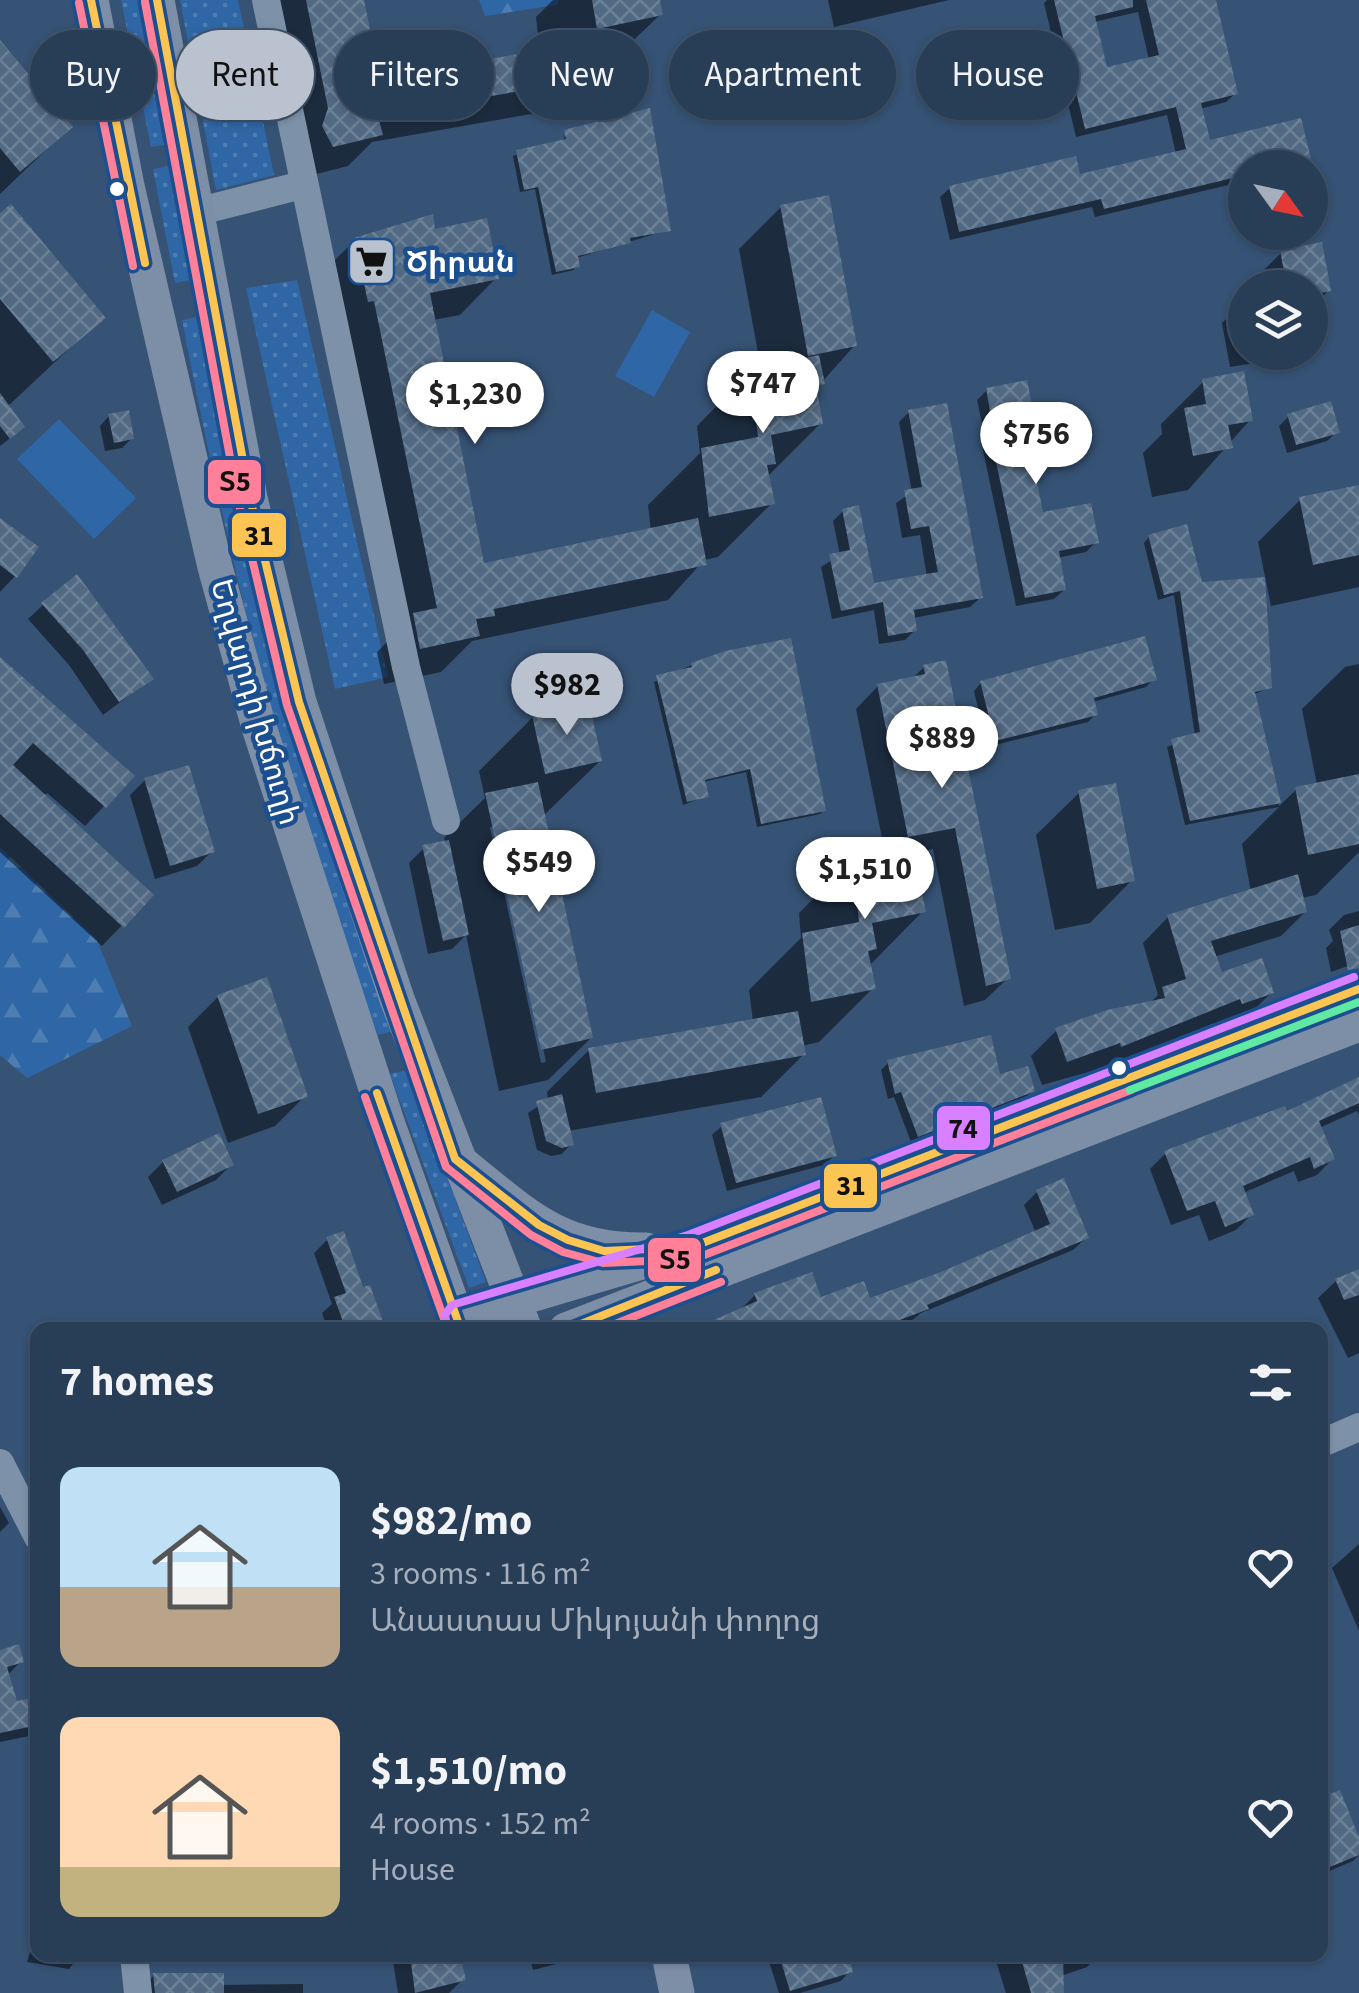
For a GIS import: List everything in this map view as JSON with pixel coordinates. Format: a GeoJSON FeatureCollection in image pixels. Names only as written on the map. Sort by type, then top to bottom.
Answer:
{"type":"FeatureCollection","features":[{"type":"Feature","properties":{"kind":"main road","name":"Եղվարդի խճուղի"},"geometry":{"type":"LineString","coordinates":[[91,0],[154,301],[216,567],[258,724],[368,1064],[459,1322]]}},
{"type":"Feature","properties":{"kind":"main road","name":"Եղվարդի խճուղի"},"geometry":{"type":"LineString","coordinates":[[157,0],[250,498],[299,702],[455,1159],[519,1314]]}},
{"type":"Feature","properties":{"kind":"main road"},"geometry":{"type":"LineString","coordinates":[[154,301],[211,290]]}},
{"type":"Feature","properties":{"kind":"main road"},"geometry":{"type":"LineString","coordinates":[[581,1322],[698,1261],[1359,989]]}},
{"type":"Feature","properties":{"kind":"main road"},"geometry":{"type":"LineString","coordinates":[[466,1322],[519,1314],[698,1261],[1359,1024]]}},
{"type":"Feature","properties":{"kind":"main road"},"geometry":{"type":"LineString","coordinates":[[368,1064],[416,1050]]}},
{"type":"Feature","properties":{"kind":"main road"},"geometry":{"type":"LineString","coordinates":[[455,1159],[540,1225],[568,1240],[604,1250],[698,1261]]}},
{"type":"Feature","properties":{"kind":"main road"},"geometry":{"type":"LineString","coordinates":[[637,1322],[698,1261]]}},
{"type":"Feature","properties":{"kind":"main road"},"geometry":{"type":"LineString","coordinates":[[670,1962],[677,1993]]}},
{"type":"Feature","properties":{"kind":"street"},"geometry":{"type":"LineString","coordinates":[[266,0],[406,667],[446,821]]}},
{"type":"Feature","properties":{"kind":"street"},"geometry":{"type":"LineString","coordinates":[[196,212],[302,185]]}},
{"type":"Feature","properties":{"kind":"street"},"geometry":{"type":"LineString","coordinates":[[1328,1441],[1359,1427]]}},
{"type":"Feature","properties":{"kind":"street"},"geometry":{"type":"LineString","coordinates":[[0,1463],[30,1521]]}},
{"type":"Feature","properties":{"kind":"street"},"geometry":{"type":"LineString","coordinates":[[135,1962],[138,1993]]}},
{"type":"Feature","properties":{"kind":"green space"},"geometry":{"type":"Polygon","coordinates":[[[121,0],[138,0],[143,30],[127,30],[121,0]]]}},
{"type":"Feature","properties":{"kind":"green space"},"geometry":{"type":"Polygon","coordinates":[[[180,0],[238,0],[244,30],[186,30],[180,0]]]}},
{"type":"Feature","properties":{"kind":"green space"},"geometry":{"type":"Polygon","coordinates":[[[479,0],[559,0],[556,5],[485,16],[479,0]]]}},
{"type":"Feature","properties":{"kind":"green space"},"geometry":{"type":"Polygon","coordinates":[[[156,100],[164,145],[151,147],[145,120],[156,120],[156,100]]]}},
{"type":"Feature","properties":{"kind":"green space"},"geometry":{"type":"Polygon","coordinates":[[[203,120],[263,120],[274,175],[216,190],[203,120]]]}},
{"type":"Feature","properties":{"kind":"green space"},"geometry":{"type":"Polygon","coordinates":[[[169,166],[191,280],[175,283],[153,169],[169,166]]]}},
{"type":"Feature","properties":{"kind":"green space"},"geometry":{"type":"Polygon","coordinates":[[[297,280],[388,677],[335,689],[246,288],[297,280]]]}},
{"type":"Feature","properties":{"kind":"green space"},"geometry":{"type":"Polygon","coordinates":[[[652,310],[690,332],[654,397],[615,376],[652,310]]]}},
{"type":"Feature","properties":{"kind":"green space"},"geometry":{"type":"Polygon","coordinates":[[[196,317],[239,523],[393,1031],[378,1035],[316,860],[241,592],[182,320],[196,317]]]}},
{"type":"Feature","properties":{"kind":"green space"},"geometry":{"type":"Polygon","coordinates":[[[59,419],[136,498],[94,539],[17,459],[59,419]]]}},
{"type":"Feature","properties":{"kind":"green space"},"geometry":{"type":"Polygon","coordinates":[[[0,847],[97,940],[132,1026],[27,1078],[0,1055],[0,847]]]}},
{"type":"Feature","properties":{"kind":"green space"},"geometry":{"type":"Polygon","coordinates":[[[407,1070],[486,1282],[469,1288],[390,1074],[407,1070]]]}},
{"type":"Feature","properties":{"kind":"building"},"geometry":{"type":"Polygon","coordinates":[[[306,0],[364,0],[370,30],[334,30],[334,120],[379,120],[383,135],[333,147],[322,126],[328,108],[306,0]]]}},
{"type":"Feature","properties":{"kind":"building"},"geometry":{"type":"Polygon","coordinates":[[[592,0],[660,0],[663,15],[597,29],[592,0]]]}},
{"type":"Feature","properties":{"kind":"building"},"geometry":{"type":"Polygon","coordinates":[[[1054,0],[1133,0],[1133,7],[1095,16],[1107,67],[1159,55],[1146,0],[1216,0],[1238,94],[1201,103],[1210,140],[1301,118],[1309,150],[1228,150],[1228,179],[1104,209],[1101,199],[959,232],[949,186],[1076,156],[1080,174],[1186,149],[1176,107],[1085,129],[1079,104],[1079,30],[1061,30],[1054,0]]]}},
{"type":"Feature","properties":{"kind":"building"},"geometry":{"type":"Polygon","coordinates":[[[0,40],[30,76],[30,120],[67,120],[73,127],[20,172],[0,148],[0,40]]]}},
{"type":"Feature","properties":{"kind":"building"},"geometry":{"type":"Polygon","coordinates":[[[514,55],[514,92],[494,96],[494,58],[514,55]]]}},
{"type":"Feature","properties":{"kind":"building"},"geometry":{"type":"Polygon","coordinates":[[[649,108],[671,231],[630,238],[631,243],[578,256],[580,267],[556,272],[538,187],[524,190],[516,150],[566,139],[564,130],[603,120],[649,120],[649,108]]]}},
{"type":"Feature","properties":{"kind":"building"},"geometry":{"type":"Polygon","coordinates":[[[829,195],[857,346],[808,356],[780,205],[829,195]]]}},
{"type":"Feature","properties":{"kind":"building"},"geometry":{"type":"Polygon","coordinates":[[[11,204],[106,318],[53,362],[0,299],[0,213],[11,204]]]}},
{"type":"Feature","properties":{"kind":"building"},"geometry":{"type":"Polygon","coordinates":[[[433,214],[435,229],[487,218],[499,279],[430,293],[484,563],[698,518],[707,565],[494,609],[495,616],[476,619],[480,636],[420,649],[413,613],[437,608],[374,301],[368,302],[354,238],[433,214]]]}},
{"type":"Feature","properties":{"kind":"building"},"geometry":{"type":"Polygon","coordinates":[[[1280,250],[1323,250],[1327,270],[1284,270],[1280,250]]]}},
{"type":"Feature","properties":{"kind":"building"},"geometry":{"type":"Polygon","coordinates":[[[819,355],[825,384],[816,386],[823,424],[771,435],[776,464],[767,465],[775,504],[709,517],[701,448],[758,437],[750,369],[819,355]]]}},
{"type":"Feature","properties":{"kind":"building"},"geometry":{"type":"Polygon","coordinates":[[[1244,371],[1253,421],[1228,425],[1233,448],[1193,456],[1184,408],[1206,404],[1202,379],[1244,371]]]}},
{"type":"Feature","properties":{"kind":"building"},"geometry":{"type":"Polygon","coordinates":[[[1027,380],[1035,420],[1075,412],[1083,452],[1033,462],[1043,512],[1091,503],[1099,543],[1059,551],[1066,590],[1025,598],[989,429],[993,428],[986,388],[1027,380]]]}},
{"type":"Feature","properties":{"kind":"building"},"geometry":{"type":"Polygon","coordinates":[[[0,393],[25,427],[10,439],[0,426],[0,393]]]}},
{"type":"Feature","properties":{"kind":"building"},"geometry":{"type":"Polygon","coordinates":[[[1331,401],[1340,433],[1296,445],[1287,414],[1331,401]]]}},
{"type":"Feature","properties":{"kind":"building"},"geometry":{"type":"Polygon","coordinates":[[[947,403],[983,598],[914,610],[917,631],[888,636],[883,602],[841,611],[829,554],[850,550],[842,509],[859,505],[874,583],[938,572],[929,526],[911,529],[904,490],[922,487],[908,410],[947,403]]]}},
{"type":"Feature","properties":{"kind":"building"},"geometry":{"type":"Polygon","coordinates":[[[129,410],[134,439],[114,443],[108,414],[129,410]]]}},
{"type":"Feature","properties":{"kind":"building"},"geometry":{"type":"Polygon","coordinates":[[[1359,485],[1359,555],[1313,565],[1299,497],[1359,485]]]}},
{"type":"Feature","properties":{"kind":"building"},"geometry":{"type":"Polygon","coordinates":[[[0,518],[39,547],[17,578],[0,565],[0,518]]]}},
{"type":"Feature","properties":{"kind":"building"},"geometry":{"type":"Polygon","coordinates":[[[1187,524],[1202,582],[1265,577],[1272,688],[1255,692],[1281,803],[1190,821],[1171,739],[1200,732],[1180,591],[1164,595],[1148,535],[1187,524]]]}},
{"type":"Feature","properties":{"kind":"building"},"geometry":{"type":"Polygon","coordinates":[[[77,574],[154,679],[119,702],[83,650],[41,603],[77,574]]]}},
{"type":"Feature","properties":{"kind":"building"},"geometry":{"type":"Polygon","coordinates":[[[1145,636],[1157,680],[1094,698],[1098,715],[995,741],[980,681],[1145,636]]]}},
{"type":"Feature","properties":{"kind":"building"},"geometry":{"type":"Polygon","coordinates":[[[791,638],[826,811],[761,824],[750,769],[705,780],[709,797],[687,802],[656,675],[692,667],[691,663],[725,651],[791,638]]]}},
{"type":"Feature","properties":{"kind":"building"},"geometry":{"type":"Polygon","coordinates":[[[0,657],[135,776],[106,808],[33,743],[13,765],[154,895],[124,928],[0,814],[0,657]]]}},
{"type":"Feature","properties":{"kind":"building"},"geometry":{"type":"Polygon","coordinates":[[[946,660],[1011,979],[986,986],[955,828],[908,837],[877,684],[925,674],[923,665],[946,660]]]}},
{"type":"Feature","properties":{"kind":"building"},"geometry":{"type":"Polygon","coordinates":[[[589,702],[602,761],[545,774],[532,715],[589,702]]]}},
{"type":"Feature","properties":{"kind":"building"},"geometry":{"type":"Polygon","coordinates":[[[189,765],[215,852],[170,866],[144,778],[189,765]]]}},
{"type":"Feature","properties":{"kind":"building"},"geometry":{"type":"Polygon","coordinates":[[[1359,774],[1359,844],[1308,855],[1295,787],[1359,774]]]}},
{"type":"Feature","properties":{"kind":"building"},"geometry":{"type":"Polygon","coordinates":[[[538,782],[593,1038],[541,1050],[485,793],[538,782]]]}},
{"type":"Feature","properties":{"kind":"building"},"geometry":{"type":"Polygon","coordinates":[[[1116,783],[1135,881],[1097,889],[1078,790],[1116,783]]]}},
{"type":"Feature","properties":{"kind":"building"},"geometry":{"type":"Polygon","coordinates":[[[449,840],[469,935],[443,941],[422,845],[449,840]]]}},
{"type":"Feature","properties":{"kind":"building"},"geometry":{"type":"Polygon","coordinates":[[[921,843],[927,872],[918,874],[926,912],[872,923],[877,949],[868,951],[876,989],[811,1002],[802,933],[859,922],[852,857],[921,843]]]}},
{"type":"Feature","properties":{"kind":"building"},"geometry":{"type":"Polygon","coordinates":[[[1298,874],[1307,912],[1211,941],[1222,972],[1262,958],[1274,993],[1242,1004],[1240,999],[1121,1047],[1120,1043],[1067,1062],[1055,1028],[1107,1010],[1165,998],[1162,987],[1186,979],[1167,915],[1298,874]]]}},
{"type":"Feature","properties":{"kind":"building"},"geometry":{"type":"Polygon","coordinates":[[[1359,925],[1359,968],[1348,970],[1340,931],[1359,925]]]}},
{"type":"Feature","properties":{"kind":"building"},"geometry":{"type":"Polygon","coordinates":[[[267,977],[308,1097],[258,1114],[217,995],[267,977]]]}},
{"type":"Feature","properties":{"kind":"building"},"geometry":{"type":"Polygon","coordinates":[[[798,1011],[806,1055],[596,1093],[588,1048],[798,1011]]]}},
{"type":"Feature","properties":{"kind":"building"},"geometry":{"type":"Polygon","coordinates":[[[991,1035],[1000,1074],[1028,1066],[1035,1091],[918,1137],[901,1092],[895,1094],[887,1060],[991,1035]]]}},
{"type":"Feature","properties":{"kind":"building"},"geometry":{"type":"Polygon","coordinates":[[[1359,1077],[1359,1103],[1319,1121],[1335,1159],[1314,1169],[1310,1157],[1243,1186],[1254,1215],[1225,1227],[1215,1201],[1187,1211],[1164,1151],[1285,1106],[1287,1111],[1359,1077]]]}},
{"type":"Feature","properties":{"kind":"building"},"geometry":{"type":"Polygon","coordinates":[[[562,1094],[574,1145],[562,1148],[546,1141],[536,1101],[562,1094]]]}},
{"type":"Feature","properties":{"kind":"building"},"geometry":{"type":"Polygon","coordinates":[[[821,1097],[837,1156],[736,1183],[720,1123],[821,1097]]]}},
{"type":"Feature","properties":{"kind":"building"},"geometry":{"type":"Polygon","coordinates":[[[219,1133],[234,1165],[177,1192],[162,1160],[219,1133]]]}},
{"type":"Feature","properties":{"kind":"building"},"geometry":{"type":"Polygon","coordinates":[[[1064,1178],[1089,1238],[894,1322],[709,1322],[757,1301],[754,1293],[812,1272],[821,1297],[864,1281],[870,1298],[946,1270],[1050,1224],[1036,1190],[1064,1178]]]}},
{"type":"Feature","properties":{"kind":"building"},"geometry":{"type":"Polygon","coordinates":[[[344,1231],[363,1287],[370,1285],[383,1322],[343,1322],[334,1297],[346,1293],[326,1237],[344,1231]]]}},
{"type":"Feature","properties":{"kind":"building"},"geometry":{"type":"Polygon","coordinates":[[[1359,1269],[1359,1295],[1344,1300],[1335,1279],[1359,1269]]]}},
{"type":"Feature","properties":{"kind":"building"},"geometry":{"type":"Polygon","coordinates":[[[19,1644],[24,1662],[7,1667],[17,1701],[30,1699],[30,1727],[0,1733],[0,1650],[19,1644]]]}},
{"type":"Feature","properties":{"kind":"building"},"geometry":{"type":"Polygon","coordinates":[[[1340,1790],[1359,1837],[1359,1855],[1328,1868],[1328,1795],[1340,1790]]]}},
{"type":"Feature","properties":{"kind":"building"},"geometry":{"type":"Polygon","coordinates":[[[411,1962],[462,1962],[466,1980],[415,1993],[411,1962]]]}},
{"type":"Feature","properties":{"kind":"building"},"geometry":{"type":"Polygon","coordinates":[[[781,1962],[850,1962],[853,1972],[790,1991],[781,1962]]]}},
{"type":"Feature","properties":{"kind":"building"},"geometry":{"type":"Polygon","coordinates":[[[1022,1962],[1063,1962],[1064,1993],[1031,1993],[1022,1962]]]}},
{"type":"Feature","properties":{"kind":"building"},"geometry":{"type":"Polygon","coordinates":[[[153,1973],[224,1973],[224,1993],[155,1993],[153,1973]]]}},
{"type":"Feature","properties":{"kind":"transit line","name":"31"},"geometry":{"type":"LineString","coordinates":[[91,0],[145,263]]}},
{"type":"Feature","properties":{"kind":"transit line","name":"31"},"geometry":{"type":"LineString","coordinates":[[157,0],[250,498],[299,702],[455,1159],[539,1225],[568,1240],[604,1251],[692,1247],[1359,989]]}},
{"type":"Feature","properties":{"kind":"transit line","name":"Տ5"},"geometry":{"type":"LineString","coordinates":[[145,2],[238,500],[287,705],[446,1167],[531,1235],[563,1252],[603,1263],[694,1259],[1131,1090]]}},
{"type":"Feature","properties":{"kind":"transit line","name":"Տ5"},"geometry":{"type":"LineString","coordinates":[[79,3],[133,266]]}},
{"type":"Feature","properties":{"kind":"transit line","name":"74"},"geometry":{"type":"LineString","coordinates":[[446,1322],[445,1315],[452,1305],[688,1235],[1354,977]]}},
{"type":"Feature","properties":{"kind":"transit line"},"geometry":{"type":"LineString","coordinates":[[1130,1090],[1359,1002]]}},
{"type":"Feature","properties":{"kind":"transit line","name":"31"},"geometry":{"type":"LineString","coordinates":[[377,1093],[458,1322]]}},
{"type":"Feature","properties":{"kind":"transit line","name":"Տ5"},"geometry":{"type":"LineString","coordinates":[[365,1097],[445,1322]]}},
{"type":"Feature","properties":{"kind":"transit line","name":"31"},"geometry":{"type":"LineString","coordinates":[[586,1322],[716,1270]]}},
{"type":"Feature","properties":{"kind":"transit line","name":"Տ5"},"geometry":{"type":"LineString","coordinates":[[620,1322],[721,1282]]}},
{"type":"Feature","properties":{"kind":"place","name":"Ծիրան"},"geometry":{"type":"Point","coordinates":[371,262]}}]}
